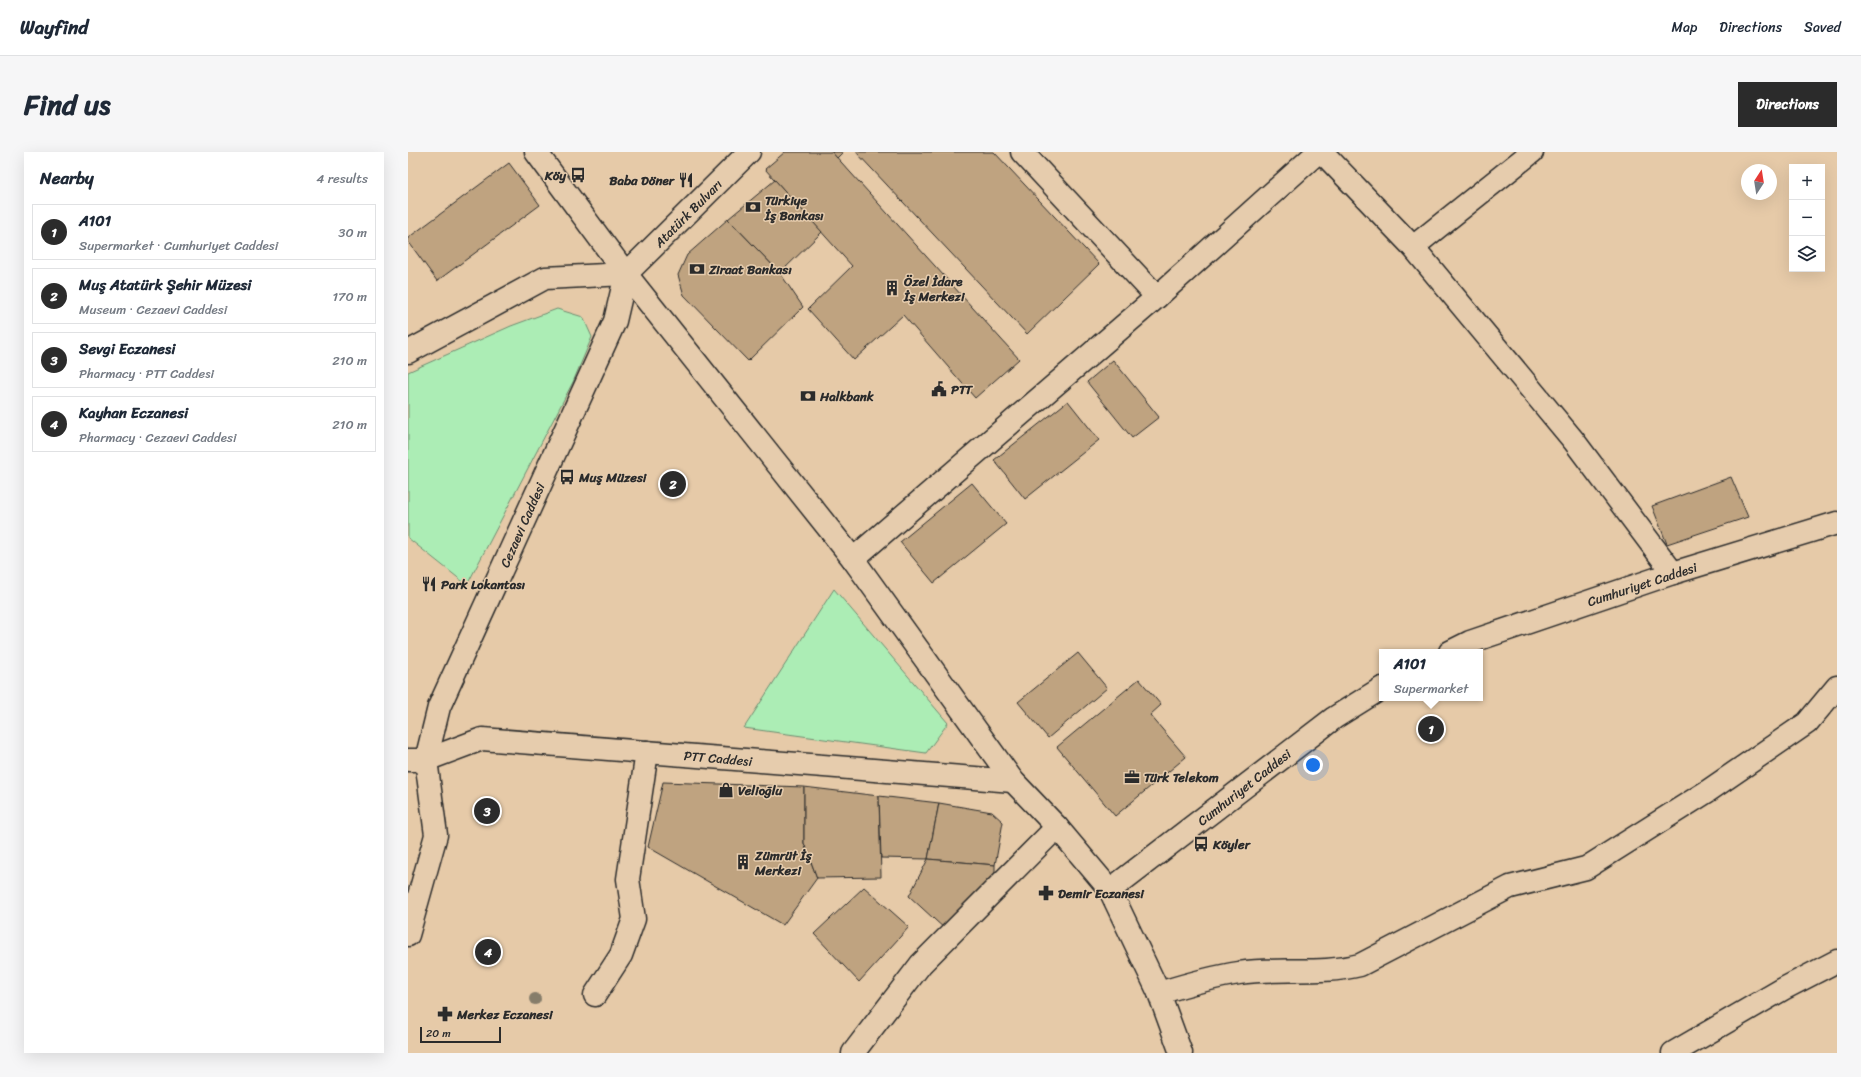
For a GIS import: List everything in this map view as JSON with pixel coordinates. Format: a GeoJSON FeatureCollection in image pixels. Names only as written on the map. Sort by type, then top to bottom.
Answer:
{"type":"FeatureCollection","features":[{"type":"Feature","properties":{"kind":"street"},"geometry":{"type":"LineString","coordinates":[[536,152],[626,274],[853,559],[1013,782],[1057,827],[1110,890],[1159,993],[1181,1053]]}},
{"type":"Feature","properties":{"kind":"street","name":"Atatürk Bulvarı"},"geometry":{"type":"LineString","coordinates":[[626,274],[749,152]]}},
{"type":"Feature","properties":{"kind":"street"},"geometry":{"type":"LineString","coordinates":[[1022,152],[1157,297]]}},
{"type":"Feature","properties":{"kind":"street"},"geometry":{"type":"LineString","coordinates":[[853,559],[1157,297],[1318,152]]}},
{"type":"Feature","properties":{"kind":"street"},"geometry":{"type":"LineString","coordinates":[[1322,152],[1413,247],[1574,440],[1673,573]]}},
{"type":"Feature","properties":{"kind":"street"},"geometry":{"type":"LineString","coordinates":[[1413,247],[1532,152]]}},
{"type":"Feature","properties":{"kind":"street"},"geometry":{"type":"LineString","coordinates":[[408,352],[545,278],[626,274]]}},
{"type":"Feature","properties":{"kind":"street","name":"Cezaevi Caddesi"},"geometry":{"type":"LineString","coordinates":[[417,760],[439,707],[615,321],[626,274]]}},
{"type":"Feature","properties":{"kind":"street","name":"Cumhuriyet Caddesi"},"geometry":{"type":"LineString","coordinates":[[1456,649],[1470,642],[1673,573],[1837,523]]}},
{"type":"Feature","properties":{"kind":"street"},"geometry":{"type":"LineString","coordinates":[[1159,993],[1239,973],[1328,970],[1360,965],[1510,887],[1586,868],[1708,791],[1807,724],[1837,687]]}},
{"type":"Feature","properties":{"kind":"street","name":"Cumhuriyet Caddesi"},"geometry":{"type":"LineString","coordinates":[[1110,890],[1334,718],[1379,690]]}},
{"type":"Feature","properties":{"kind":"street","name":"PTT Caddesi"},"geometry":{"type":"LineString","coordinates":[[417,760],[482,739],[1013,782]]}},
{"type":"Feature","properties":{"kind":"street"},"geometry":{"type":"LineString","coordinates":[[595,995],[621,955],[634,919],[628,878],[647,752]]}},
{"type":"Feature","properties":{"kind":"street"},"geometry":{"type":"LineString","coordinates":[[408,935],[436,835],[417,760]]}},
{"type":"Feature","properties":{"kind":"street"},"geometry":{"type":"LineString","coordinates":[[853,1053],[921,964],[1057,827]]}},
{"type":"Feature","properties":{"kind":"street"},"geometry":{"type":"LineString","coordinates":[[1673,1053],[1783,988],[1837,961]]}},
{"type":"Feature","properties":{"kind":"green space"},"geometry":{"type":"Polygon","coordinates":[[[557,309],[583,317],[592,337],[573,382],[467,585],[408,538],[408,372],[511,326],[557,309]]]}},
{"type":"Feature","properties":{"kind":"green space"},"geometry":{"type":"Polygon","coordinates":[[[834,589],[948,723],[926,753],[744,728],[834,589]]]}},
{"type":"Feature","properties":{"kind":"building","name":"Özel İdare İş Merkezi"},"geometry":{"type":"Polygon","coordinates":[[[785,152],[832,152],[1019,359],[975,398],[903,315],[854,360],[808,309],[852,266],[765,169],[785,152]]]}},
{"type":"Feature","properties":{"kind":"building"},"geometry":{"type":"Polygon","coordinates":[[[832,152],[843,152],[837,158],[832,152]]]}},
{"type":"Feature","properties":{"kind":"building"},"geometry":{"type":"Polygon","coordinates":[[[856,152],[994,152],[1099,264],[1027,334],[856,152]]]}},
{"type":"Feature","properties":{"kind":"building"},"geometry":{"type":"Polygon","coordinates":[[[509,163],[540,205],[437,281],[408,241],[408,238],[509,163]]]}},
{"type":"Feature","properties":{"kind":"building"},"geometry":{"type":"Polygon","coordinates":[[[775,180],[822,232],[780,273],[728,219],[775,180]]]}},
{"type":"Feature","properties":{"kind":"building"},"geometry":{"type":"Polygon","coordinates":[[[728,219],[780,273],[803,307],[748,361],[684,295],[678,275],[687,255],[728,219]]]}},
{"type":"Feature","properties":{"kind":"building"},"geometry":{"type":"Polygon","coordinates":[[[1113,360],[1159,417],[1132,438],[1087,382],[1113,360]]]}},
{"type":"Feature","properties":{"kind":"building"},"geometry":{"type":"Polygon","coordinates":[[[1068,401],[1099,440],[1025,499],[994,460],[1068,401]]]}},
{"type":"Feature","properties":{"kind":"building"},"geometry":{"type":"Polygon","coordinates":[[[1731,477],[1748,517],[1667,544],[1652,506],[1731,477]]]}},
{"type":"Feature","properties":{"kind":"building"},"geometry":{"type":"Polygon","coordinates":[[[972,483],[1006,524],[934,583],[900,542],[972,483]]]}},
{"type":"Feature","properties":{"kind":"building"},"geometry":{"type":"Polygon","coordinates":[[[1078,653],[1107,688],[1048,738],[1018,702],[1078,653]]]}},
{"type":"Feature","properties":{"kind":"building"},"geometry":{"type":"Polygon","coordinates":[[[1139,679],[1161,705],[1150,715],[1186,757],[1115,816],[1057,747],[1139,679]]]}},
{"type":"Feature","properties":{"kind":"building","name":"Zümrüt İş Merkezi"},"geometry":{"type":"Polygon","coordinates":[[[663,782],[804,787],[804,843],[817,878],[783,925],[648,847],[663,782]]]}},
{"type":"Feature","properties":{"kind":"building"},"geometry":{"type":"Polygon","coordinates":[[[804,787],[879,796],[881,877],[817,878],[804,843],[804,787]]]}},
{"type":"Feature","properties":{"kind":"building"},"geometry":{"type":"Polygon","coordinates":[[[879,796],[939,803],[928,859],[881,858],[879,796]]]}},
{"type":"Feature","properties":{"kind":"building"},"geometry":{"type":"Polygon","coordinates":[[[939,803],[992,812],[1003,822],[995,865],[928,859],[939,803]]]}},
{"type":"Feature","properties":{"kind":"building"},"geometry":{"type":"Polygon","coordinates":[[[928,859],[995,865],[995,877],[946,930],[909,896],[928,859]]]}},
{"type":"Feature","properties":{"kind":"building"},"geometry":{"type":"Polygon","coordinates":[[[864,887],[909,927],[859,982],[814,934],[864,887]]]}},
{"type":"Feature","properties":{"kind":"place","name":"Köy"},"geometry":{"type":"Point","coordinates":[578,175]}},
{"type":"Feature","properties":{"kind":"place","name":"Baba Döner"},"geometry":{"type":"Point","coordinates":[686,180]}},
{"type":"Feature","properties":{"kind":"place","name":"Türkiye İş Bankası"},"geometry":{"type":"Point","coordinates":[753,207]}},
{"type":"Feature","properties":{"kind":"place","name":"Ziraat Bankası"},"geometry":{"type":"Point","coordinates":[697,269]}},
{"type":"Feature","properties":{"kind":"place","name":"Özel İdare İş Merkezi"},"geometry":{"type":"Point","coordinates":[892,288]}},
{"type":"Feature","properties":{"kind":"place","name":"PTT"},"geometry":{"type":"Point","coordinates":[939,389]}},
{"type":"Feature","properties":{"kind":"place","name":"Halkbank"},"geometry":{"type":"Point","coordinates":[808,396]}},
{"type":"Feature","properties":{"kind":"place","name":"Muş Müzesi"},"geometry":{"type":"Point","coordinates":[567,477]}},
{"type":"Feature","properties":{"kind":"place","name":"Muş Atatürk Şehir Müzesi"},"geometry":{"type":"Point","coordinates":[673,484]}},
{"type":"Feature","properties":{"kind":"place","name":"Park Lokantası"},"geometry":{"type":"Point","coordinates":[429,584]}},
{"type":"Feature","properties":{"kind":"place","name":"A101"},"geometry":{"type":"Point","coordinates":[1431,729]}},
{"type":"Feature","properties":{"kind":"place","name":"Türk Telekom"},"geometry":{"type":"Point","coordinates":[1132,777]}},
{"type":"Feature","properties":{"kind":"place","name":"Velioğlu"},"geometry":{"type":"Point","coordinates":[726,790]}},
{"type":"Feature","properties":{"kind":"place","name":"Sevgi Eczanesi"},"geometry":{"type":"Point","coordinates":[487,811]}},
{"type":"Feature","properties":{"kind":"place","name":"Köyler"},"geometry":{"type":"Point","coordinates":[1201,844]}},
{"type":"Feature","properties":{"kind":"place","name":"Zümrüt İş Merkezi"},"geometry":{"type":"Point","coordinates":[743,862]}},
{"type":"Feature","properties":{"kind":"place","name":"Demir Eczanesi"},"geometry":{"type":"Point","coordinates":[1046,893]}},
{"type":"Feature","properties":{"kind":"place","name":"Kayhan Eczanesi"},"geometry":{"type":"Point","coordinates":[488,952]}},
{"type":"Feature","properties":{"kind":"place","name":"Merkez Eczanesi"},"geometry":{"type":"Point","coordinates":[445,1014]}}]}
